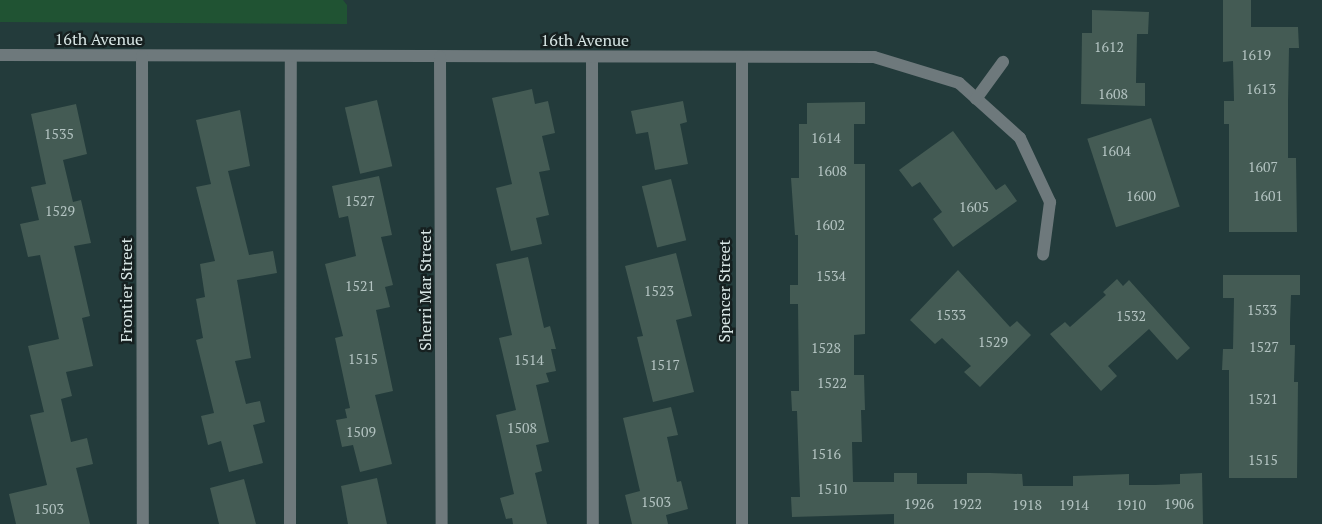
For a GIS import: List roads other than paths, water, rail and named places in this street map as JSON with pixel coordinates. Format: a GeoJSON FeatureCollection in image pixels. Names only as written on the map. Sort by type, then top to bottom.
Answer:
{"type":"FeatureCollection","features":[{"type":"Feature","properties":{"kind":"street","name":"16th Avenue"},"geometry":{"type":"LineString","coordinates":[[0,55],[874,57],[959,83],[1020,138],[1050,202],[1043,255]]}},
{"type":"Feature","properties":{"kind":"street","name":"Frontier Street"},"geometry":{"type":"LineString","coordinates":[[142,56],[143,524]]}},
{"type":"Feature","properties":{"kind":"street"},"geometry":{"type":"LineString","coordinates":[[290,524],[291,56]]}},
{"type":"Feature","properties":{"kind":"street","name":"Sherri Mar Street"},"geometry":{"type":"LineString","coordinates":[[440,57],[442,524]]}},
{"type":"Feature","properties":{"kind":"street"},"geometry":{"type":"LineString","coordinates":[[592,57],[593,524]]}},
{"type":"Feature","properties":{"kind":"street","name":"Spencer Street"},"geometry":{"type":"LineString","coordinates":[[742,57],[742,524]]}},
{"type":"Feature","properties":{"kind":"street"},"geometry":{"type":"LineString","coordinates":[[976,99],[1003,62]]}}]}
